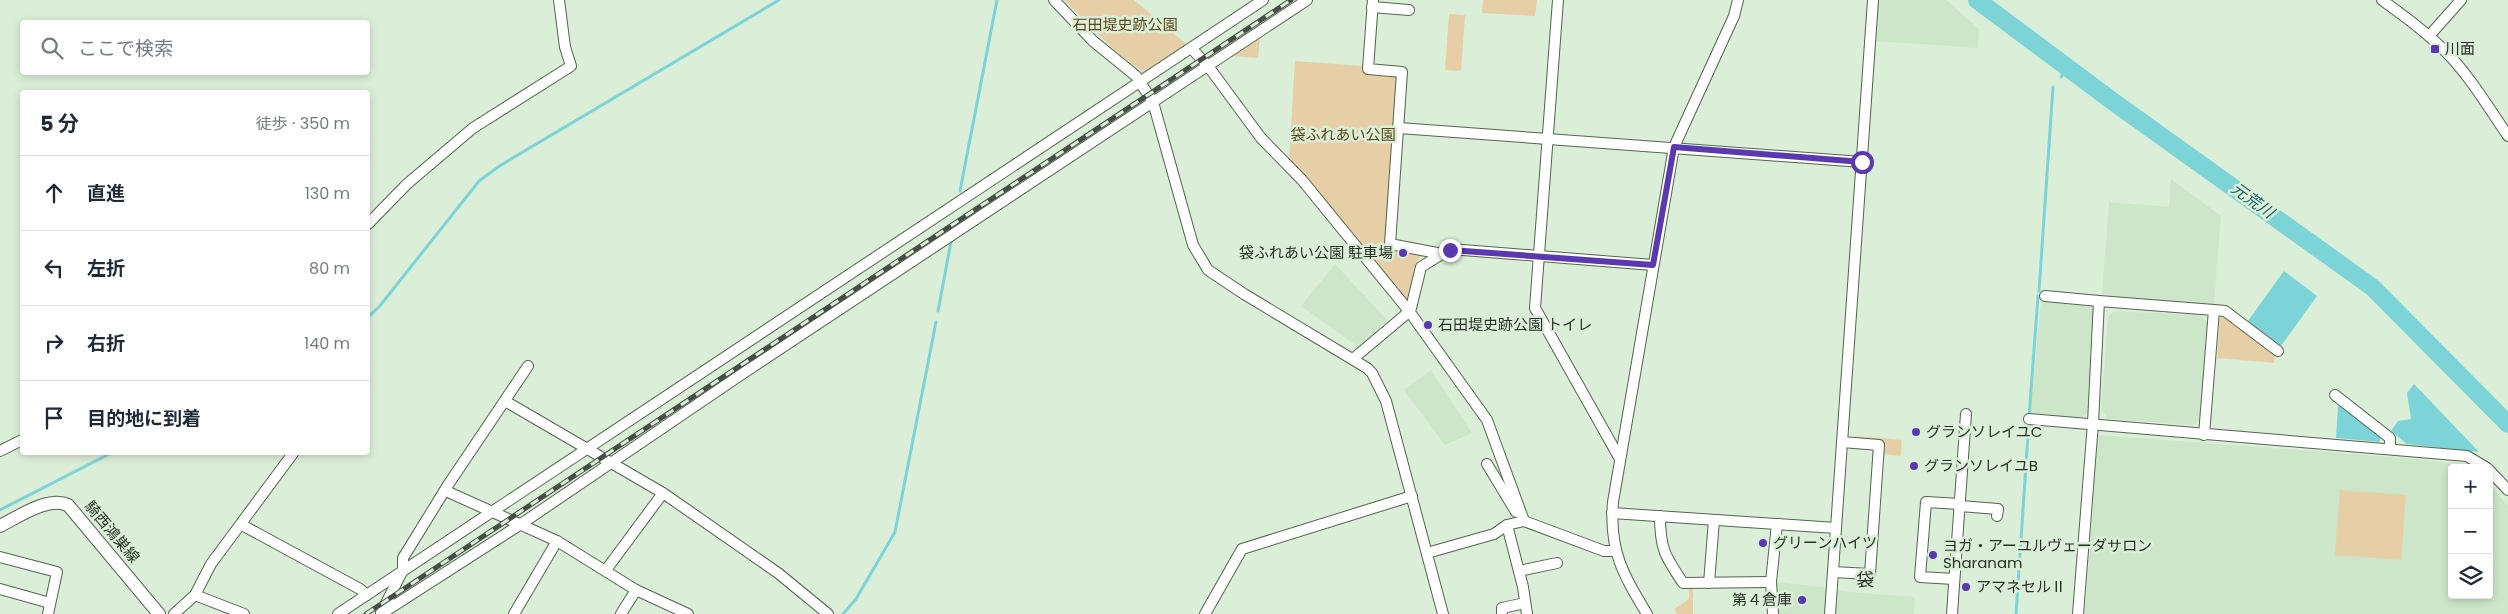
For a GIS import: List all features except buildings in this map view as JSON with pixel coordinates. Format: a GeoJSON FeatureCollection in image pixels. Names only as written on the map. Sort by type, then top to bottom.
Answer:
{"type":"FeatureCollection","features":[{"type":"Feature","properties":{"kind":"main road","name":"騎西鴻巣線"},"geometry":{"type":"LineString","coordinates":[[0,526],[47,504],[63,503],[68,505],[159,614]]}},
{"type":"Feature","properties":{"kind":"street"},"geometry":{"type":"LineString","coordinates":[[370,222],[407,184],[473,128],[571,66],[565,47],[559,0]]}},
{"type":"Feature","properties":{"kind":"street"},"geometry":{"type":"LineString","coordinates":[[1054,0],[1093,41],[1141,82],[1153,102],[1193,245],[1208,270],[1244,294],[1354,358],[1372,373],[1386,401],[1443,614]]}},
{"type":"Feature","properties":{"kind":"street"},"geometry":{"type":"LineString","coordinates":[[338,614],[861,269],[1263,0]]}},
{"type":"Feature","properties":{"kind":"street"},"geometry":{"type":"LineString","coordinates":[[381,614],[522,524],[610,462],[1307,0]]}},
{"type":"Feature","properties":{"kind":"street"},"geometry":{"type":"LineString","coordinates":[[1558,0],[1534,308],[1620,459]]}},
{"type":"Feature","properties":{"kind":"street"},"geometry":{"type":"LineString","coordinates":[[1647,614],[1622,572],[1614,551],[1612,513],[1620,459],[1674,147],[1734,16],[1738,0]]}},
{"type":"Feature","properties":{"kind":"street"},"geometry":{"type":"LineString","coordinates":[[1830,614],[1873,0]]}},
{"type":"Feature","properties":{"kind":"street"},"geometry":{"type":"LineString","coordinates":[[2382,0],[2429,36],[2460,68],[2508,136]]}},
{"type":"Feature","properties":{"kind":"street"},"geometry":{"type":"LineString","coordinates":[[2429,36],[2461,0]]}},
{"type":"Feature","properties":{"kind":"street"},"geometry":{"type":"LineString","coordinates":[[1409,10],[1372,3],[1368,69],[1402,72],[1390,244],[1442,254]]}},
{"type":"Feature","properties":{"kind":"street"},"geometry":{"type":"LineString","coordinates":[[1191,48],[1208,66],[1261,138],[1302,180],[1409,311],[1488,420],[1523,522]]}},
{"type":"Feature","properties":{"kind":"street"},"geometry":{"type":"LineString","coordinates":[[1399,128],[1862,162]]}},
{"type":"Feature","properties":{"kind":"street"},"geometry":{"type":"LineString","coordinates":[[1354,358],[1409,311],[1421,267],[1450,250],[1653,265]]}},
{"type":"Feature","properties":{"kind":"street"},"geometry":{"type":"LineString","coordinates":[[2045,296],[2225,311],[2278,352]]}},
{"type":"Feature","properties":{"kind":"street"},"geometry":{"type":"LineString","coordinates":[[2078,614],[2093,423],[2099,301]]}},
{"type":"Feature","properties":{"kind":"street"},"geometry":{"type":"LineString","coordinates":[[2204,435],[2214,310]]}},
{"type":"Feature","properties":{"kind":"street"},"geometry":{"type":"LineString","coordinates":[[381,614],[403,570],[404,558],[528,366]]}},
{"type":"Feature","properties":{"kind":"street"},"geometry":{"type":"LineString","coordinates":[[2335,395],[2390,438],[2390,449]]}},
{"type":"Feature","properties":{"kind":"street"},"geometry":{"type":"LineString","coordinates":[[506,401],[663,493],[778,572],[828,614]]}},
{"type":"Feature","properties":{"kind":"street"},"geometry":{"type":"LineString","coordinates":[[1952,614],[1966,414]]}},
{"type":"Feature","properties":{"kind":"street"},"geometry":{"type":"LineString","coordinates":[[2029,419],[2467,456],[2480,464]]}},
{"type":"Feature","properties":{"kind":"street"},"geometry":{"type":"LineString","coordinates":[[0,451],[20,441]]}},
{"type":"Feature","properties":{"kind":"street"},"geometry":{"type":"LineString","coordinates":[[1833,572],[1870,574],[1879,445],[1842,442]]}},
{"type":"Feature","properties":{"kind":"street"},"geometry":{"type":"LineString","coordinates":[[174,614],[195,595],[211,564],[242,525],[292,455]]}},
{"type":"Feature","properties":{"kind":"street"},"geometry":{"type":"LineString","coordinates":[[1487,464],[1523,522]]}},
{"type":"Feature","properties":{"kind":"street"},"geometry":{"type":"LineString","coordinates":[[2493,474],[2508,490]]}},
{"type":"Feature","properties":{"kind":"street"},"geometry":{"type":"LineString","coordinates":[[446,491],[557,541],[636,590],[688,614]]}},
{"type":"Feature","properties":{"kind":"street"},"geometry":{"type":"LineString","coordinates":[[606,570],[663,493]]}},
{"type":"Feature","properties":{"kind":"street"},"geometry":{"type":"LineString","coordinates":[[1205,614],[1242,548],[1412,496]]}},
{"type":"Feature","properties":{"kind":"street"},"geometry":{"type":"LineString","coordinates":[[1954,579],[1920,577],[1926,502],[1998,509]]}},
{"type":"Feature","properties":{"kind":"street"},"geometry":{"type":"LineString","coordinates":[[1612,513],[1836,528]]}},
{"type":"Feature","properties":{"kind":"street"},"geometry":{"type":"LineString","coordinates":[[1660,516],[1660,543],[1667,559],[1683,583],[1771,582]]}},
{"type":"Feature","properties":{"kind":"street"},"geometry":{"type":"LineString","coordinates":[[1709,583],[1714,520]]}},
{"type":"Feature","properties":{"kind":"street"},"geometry":{"type":"LineString","coordinates":[[1427,553],[1494,534],[1506,525],[1523,522],[1604,551],[1614,551]]}},
{"type":"Feature","properties":{"kind":"street"},"geometry":{"type":"LineString","coordinates":[[1773,614],[1771,582],[1777,524]]}},
{"type":"Feature","properties":{"kind":"street"},"geometry":{"type":"LineString","coordinates":[[242,525],[360,589],[367,596]]}},
{"type":"Feature","properties":{"kind":"street"},"geometry":{"type":"LineString","coordinates":[[1506,525],[1519,571],[1526,614]]}},
{"type":"Feature","properties":{"kind":"street"},"geometry":{"type":"LineString","coordinates":[[514,614],[557,541]]}},
{"type":"Feature","properties":{"kind":"street"},"geometry":{"type":"LineString","coordinates":[[0,557],[57,572],[48,614]]}},
{"type":"Feature","properties":{"kind":"street"},"geometry":{"type":"LineString","coordinates":[[1519,571],[1557,563]]}},
{"type":"Feature","properties":{"kind":"street"},"geometry":{"type":"LineString","coordinates":[[0,589],[50,603]]}},
{"type":"Feature","properties":{"kind":"street"},"geometry":{"type":"LineString","coordinates":[[621,614],[636,590]]}},
{"type":"Feature","properties":{"kind":"street"},"geometry":{"type":"LineString","coordinates":[[195,595],[244,614]]}},
{"type":"Feature","properties":{"kind":"street"},"geometry":{"type":"LineString","coordinates":[[1502,614],[1502,608],[1525,603]]}},
{"type":"Feature","properties":{"kind":"shaded area"},"geometry":{"type":"Polygon","coordinates":[[[1878,0],[1946,0],[1979,29],[1978,48],[1875,41],[1878,0]]]}},
{"type":"Feature","properties":{"kind":"shaded area"},"geometry":{"type":"Polygon","coordinates":[[[2171,179],[2221,216],[2214,304],[2102,296],[2109,202],[2169,207],[2171,179]]]}},
{"type":"Feature","properties":{"kind":"shaded area"},"geometry":{"type":"Polygon","coordinates":[[[1335,264],[1387,320],[1357,346],[1301,306],[1335,264]]]}},
{"type":"Feature","properties":{"kind":"shaded area"},"geometry":{"type":"Polygon","coordinates":[[[2041,301],[2095,305],[2088,412],[2080,419],[2030,415],[2041,301]]]}},
{"type":"Feature","properties":{"kind":"shaded area"},"geometry":{"type":"Polygon","coordinates":[[[2114,311],[2200,315],[2207,322],[2200,420],[2193,425],[2108,419],[2101,409],[2108,317],[2114,311]]]}},
{"type":"Feature","properties":{"kind":"shaded area"},"geometry":{"type":"Polygon","coordinates":[[[1431,370],[1472,433],[1445,445],[1404,390],[1431,370]]]}},
{"type":"Feature","properties":{"kind":"shaded area"},"geometry":{"type":"Polygon","coordinates":[[[2098,435],[2419,459],[2452,464],[2448,464],[2448,599],[2493,599],[2493,488],[2508,506],[2508,614],[2085,614],[2098,435]]]}},
{"type":"Feature","properties":{"kind":"shaded area","name":"第４倉庫"},"geometry":{"type":"Polygon","coordinates":[[[1775,582],[1824,587],[1827,592],[1826,614],[1777,614],[1775,582]]]}},
{"type":"Feature","properties":{"kind":"shaded area"},"geometry":{"type":"Polygon","coordinates":[[[1838,591],[1915,597],[1914,614],[1834,614],[1836,593],[1838,591]]]}},
{"type":"Feature","properties":{"kind":"green space","name":"石田堤史跡公園"},"geometry":{"type":"Polygon","coordinates":[[[1064,0],[1134,0],[1185,45],[1143,72],[1113,49],[1064,0]]]}},
{"type":"Feature","properties":{"kind":"green space"},"geometry":{"type":"Polygon","coordinates":[[[1483,0],[1537,0],[1535,16],[1482,13],[1483,0]]]}},
{"type":"Feature","properties":{"kind":"green space"},"geometry":{"type":"Polygon","coordinates":[[[1449,14],[1465,15],[1461,71],[1445,70],[1449,14]]]}},
{"type":"Feature","properties":{"kind":"green space"},"geometry":{"type":"Polygon","coordinates":[[[1260,37],[1258,58],[1230,56],[1260,37]]]}},
{"type":"Feature","properties":{"kind":"green space","name":"袋ふれあい公園"},"geometry":{"type":"Polygon","coordinates":[[[1295,61],[1362,66],[1362,71],[1397,73],[1399,77],[1386,248],[1427,251],[1429,255],[1420,257],[1417,261],[1407,305],[1289,161],[1295,61]]]}},
{"type":"Feature","properties":{"kind":"green space"},"geometry":{"type":"Polygon","coordinates":[[[2223,315],[2275,355],[2274,363],[2217,358],[2220,317],[2223,315]]]}},
{"type":"Feature","properties":{"kind":"green space"},"geometry":{"type":"Polygon","coordinates":[[[1855,436],[1902,440],[1901,456],[1882,454],[1883,442],[1855,439],[1855,436]]]}},
{"type":"Feature","properties":{"kind":"green space"},"geometry":{"type":"Polygon","coordinates":[[[2340,490],[2406,495],[2401,560],[2335,555],[2340,490]]]}},
{"type":"Feature","properties":{"kind":"green space"},"geometry":{"type":"Polygon","coordinates":[[[1689,587],[1693,587],[1693,614],[1678,614],[1674,609],[1689,599],[1689,587]]]}},
{"type":"Feature","properties":{"kind":"water"},"geometry":{"type":"Polygon","coordinates":[[[2284,271],[2317,296],[2281,346],[2248,321],[2284,271]]]}},
{"type":"Feature","properties":{"kind":"water"},"geometry":{"type":"Polygon","coordinates":[[[2414,384],[2479,452],[2407,444],[2391,431],[2398,421],[2411,419],[2407,393],[2414,384]]]}},
{"type":"Feature","properties":{"kind":"water"},"geometry":{"type":"Polygon","coordinates":[[[2342,405],[2382,436],[2379,442],[2336,438],[2338,406],[2342,405]]]}},
{"type":"Feature","properties":{"kind":"waterway"},"geometry":{"type":"LineString","coordinates":[[370,315],[379,307],[479,181],[501,165],[779,0]]}},
{"type":"Feature","properties":{"kind":"waterway"},"geometry":{"type":"LineString","coordinates":[[960,191],[997,0]]}},
{"type":"Feature","properties":{"kind":"waterway","name":"元荒川"},"geometry":{"type":"LineString","coordinates":[[1977,0],[2115,103],[2372,287],[2508,424]]}},
{"type":"Feature","properties":{"kind":"waterway"},"geometry":{"type":"LineString","coordinates":[[2061,77],[2068,68]]}},
{"type":"Feature","properties":{"kind":"waterway"},"geometry":{"type":"LineString","coordinates":[[2039,291],[2053,87]]}},
{"type":"Feature","properties":{"kind":"waterway"},"geometry":{"type":"LineString","coordinates":[[938,311],[951,242]]}},
{"type":"Feature","properties":{"kind":"waterway"},"geometry":{"type":"LineString","coordinates":[[2029,417],[2038,296]]}},
{"type":"Feature","properties":{"kind":"waterway"},"geometry":{"type":"LineString","coordinates":[[843,614],[856,599],[895,532],[936,322]]}},
{"type":"Feature","properties":{"kind":"waterway"},"geometry":{"type":"LineString","coordinates":[[2016,614],[2029,420]]}},
{"type":"Feature","properties":{"kind":"waterway"},"geometry":{"type":"LineString","coordinates":[[0,510],[107,455]]}},
{"type":"Feature","properties":{"kind":"railway"},"geometry":{"type":"LineString","coordinates":[[366,614],[1291,0]]}},
{"type":"Feature","properties":{"kind":"place","name":"川面"},"geometry":{"type":"Point","coordinates":[2435,49]}},
{"type":"Feature","properties":{"kind":"place","name":"袋ふれあい公園 駐車場"},"geometry":{"type":"Point","coordinates":[1403,253]}},
{"type":"Feature","properties":{"kind":"place","name":"石田堤史跡公園 トイレ"},"geometry":{"type":"Point","coordinates":[1428,325]}},
{"type":"Feature","properties":{"kind":"place","name":"グランソレイユC"},"geometry":{"type":"Point","coordinates":[1916,432]}},
{"type":"Feature","properties":{"kind":"place","name":"グランソレイユB"},"geometry":{"type":"Point","coordinates":[1914,466]}},
{"type":"Feature","properties":{"kind":"place","name":"グリーンハイツ"},"geometry":{"type":"Point","coordinates":[1763,543]}},
{"type":"Feature","properties":{"kind":"place","name":"ヨガ・アーユルヴェーダサロン Sharanam"},"geometry":{"type":"Point","coordinates":[1933,555]}},
{"type":"Feature","properties":{"kind":"place","name":"アマネセルⅡ"},"geometry":{"type":"Point","coordinates":[1966,587]}},
{"type":"Feature","properties":{"kind":"place","name":"第４倉庫"},"geometry":{"type":"Point","coordinates":[1802,600]}},
{"type":"Feature","properties":{"kind":"district","name":"袋"},"geometry":{"type":"Point","coordinates":[1865,580]}},
{"type":"Feature","properties":{"kind":"route"},"geometry":{"type":"LineString","coordinates":[[1450,250],[1653,265],[1674,147],[1862,162]]}}]}
